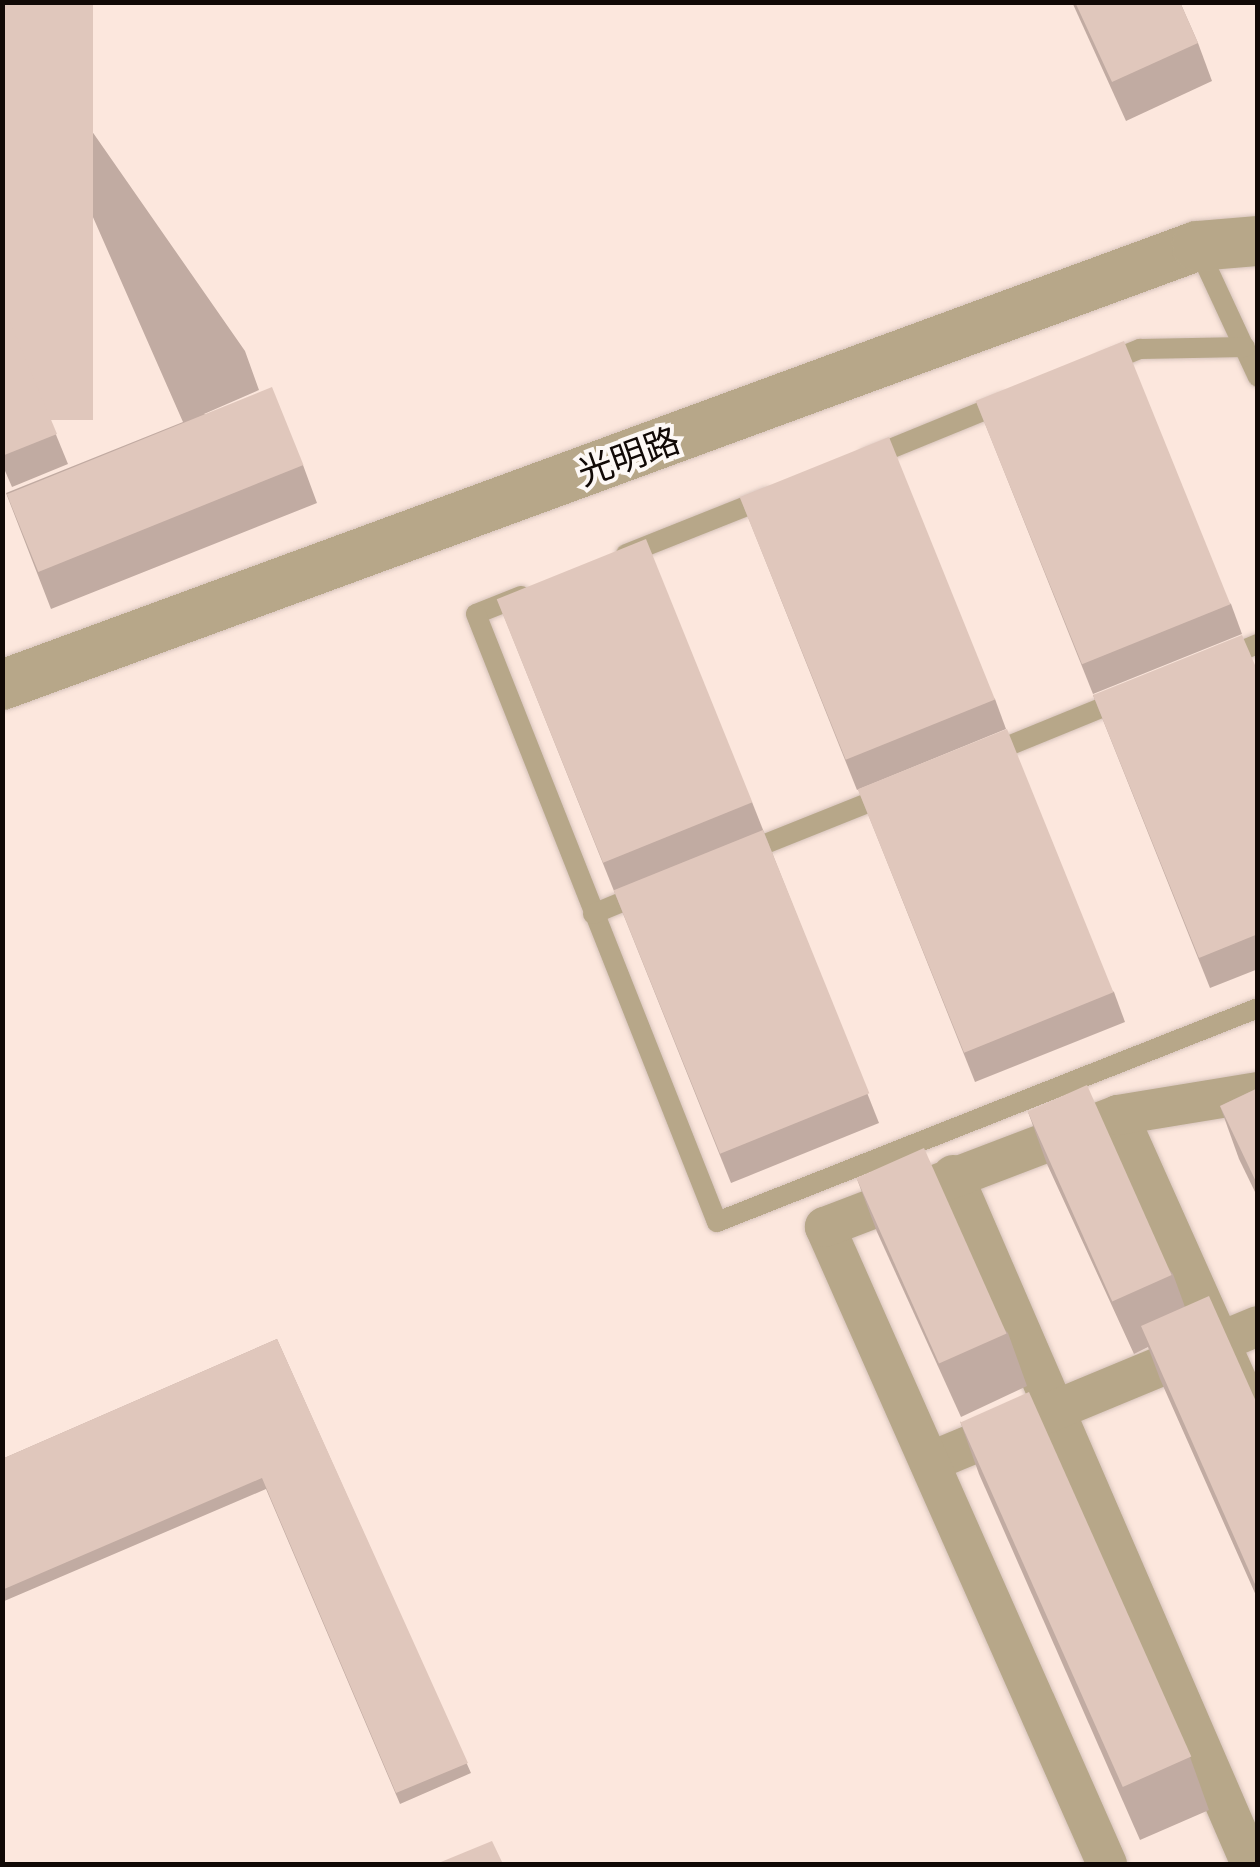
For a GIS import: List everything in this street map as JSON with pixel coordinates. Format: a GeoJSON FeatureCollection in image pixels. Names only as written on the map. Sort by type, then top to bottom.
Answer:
{"type":"FeatureCollection","features":[{"type":"Feature","properties":{"kind":"street","name":"光明路"},"geometry":{"type":"LineString","coordinates":[[2,685],[1197,246],[1258,241]]}},
{"type":"Feature","properties":{"kind":"street"},"geometry":{"type":"LineString","coordinates":[[1107,1864],[932,1460],[824,1227],[1118,1115],[1258,1092]]}},
{"type":"Feature","properties":{"kind":"street"},"geometry":{"type":"LineString","coordinates":[[1118,1115],[1258,1428]]}},
{"type":"Feature","properties":{"kind":"street"},"geometry":{"type":"LineString","coordinates":[[953,1175],[1250,1864]]}},
{"type":"Feature","properties":{"kind":"street"},"geometry":{"type":"LineString","coordinates":[[932,1460],[1258,1326]]}},
{"type":"Feature","properties":{"kind":"lane"},"geometry":{"type":"LineString","coordinates":[[1197,246],[1258,378]]}},
{"type":"Feature","properties":{"kind":"lane"},"geometry":{"type":"LineString","coordinates":[[1084,371],[1140,349],[1245,347]]}},
{"type":"Feature","properties":{"kind":"lane"},"geometry":{"type":"LineString","coordinates":[[845,467],[1029,393]]}},
{"type":"Feature","properties":{"kind":"lane"},"geometry":{"type":"LineString","coordinates":[[605,563],[789,489]]}},
{"type":"Feature","properties":{"kind":"lane"},"geometry":{"type":"LineString","coordinates":[[550,585],[476,614],[717,1222],[1258,1008]]}},
{"type":"Feature","properties":{"kind":"lane"},"geometry":{"type":"LineString","coordinates":[[1202,667],[1258,644]]}},
{"type":"Feature","properties":{"kind":"lane"},"geometry":{"type":"LineString","coordinates":[[962,764],[1147,689]]}},
{"type":"Feature","properties":{"kind":"lane"},"geometry":{"type":"LineString","coordinates":[[722,862],[907,787]]}},
{"type":"Feature","properties":{"kind":"lane"},"geometry":{"type":"LineString","coordinates":[[593,914],[667,884]]}},
{"type":"Feature","properties":{"kind":"building"},"geometry":{"type":"Polygon","coordinates":[[[2,2],[93,2],[93,420],[2,420],[2,2]]]}},
{"type":"Feature","properties":{"kind":"building"},"geometry":{"type":"Polygon","coordinates":[[[1075,2],[1180,2],[1198,43],[1112,82],[1075,2]]]}},
{"type":"Feature","properties":{"kind":"building"},"geometry":{"type":"Polygon","coordinates":[[[2,303],[57,434],[2,456],[2,303]]]}},
{"type":"Feature","properties":{"kind":"building"},"geometry":{"type":"Polygon","coordinates":[[[1124,341],[1230,604],[1082,664],[976,401],[1124,341]]]}},
{"type":"Feature","properties":{"kind":"building"},"geometry":{"type":"Polygon","coordinates":[[[272,387],[303,465],[38,572],[7,494],[272,387]]]}},
{"type":"Feature","properties":{"kind":"building"},"geometry":{"type":"Polygon","coordinates":[[[889,437],[995,699],[846,760],[740,497],[889,437]]]}},
{"type":"Feature","properties":{"kind":"building"},"geometry":{"type":"Polygon","coordinates":[[[646,539],[752,802],[603,863],[497,599],[646,539]]]}},
{"type":"Feature","properties":{"kind":"building"},"geometry":{"type":"Polygon","coordinates":[[[1242,635],[1258,672],[1258,934],[1199,958],[1093,695],[1242,635]]]}},
{"type":"Feature","properties":{"kind":"building"},"geometry":{"type":"Polygon","coordinates":[[[1007,729],[1113,992],[964,1053],[858,789],[1007,729]]]}},
{"type":"Feature","properties":{"kind":"building"},"geometry":{"type":"Polygon","coordinates":[[[763,830],[869,1093],[720,1154],[614,890],[763,830]]]}},
{"type":"Feature","properties":{"kind":"building"},"geometry":{"type":"Polygon","coordinates":[[[1087,1085],[1172,1275],[1112,1301],[1028,1111],[1087,1085]]]}},
{"type":"Feature","properties":{"kind":"building"},"geometry":{"type":"Polygon","coordinates":[[[1258,1088],[1258,1186],[1220,1106],[1258,1088]]]}},
{"type":"Feature","properties":{"kind":"building"},"geometry":{"type":"Polygon","coordinates":[[[924,1148],[1007,1333],[939,1364],[856,1178],[924,1148]]]}},
{"type":"Feature","properties":{"kind":"building"},"geometry":{"type":"Polygon","coordinates":[[[1209,1296],[1258,1406],[1258,1591],[1141,1326],[1209,1296]]]}},
{"type":"Feature","properties":{"kind":"building"},"geometry":{"type":"Polygon","coordinates":[[[277,1339],[468,1763],[396,1793],[262,1478],[2,1590],[2,1459],[277,1339]]]}},
{"type":"Feature","properties":{"kind":"building"},"geometry":{"type":"Polygon","coordinates":[[[1029,1392],[1191,1757],[1123,1787],[960,1423],[1029,1392]]]}},
{"type":"Feature","properties":{"kind":"building"},"geometry":{"type":"Polygon","coordinates":[[[492,1841],[503,1864],[436,1864],[492,1841]]]}}]}
